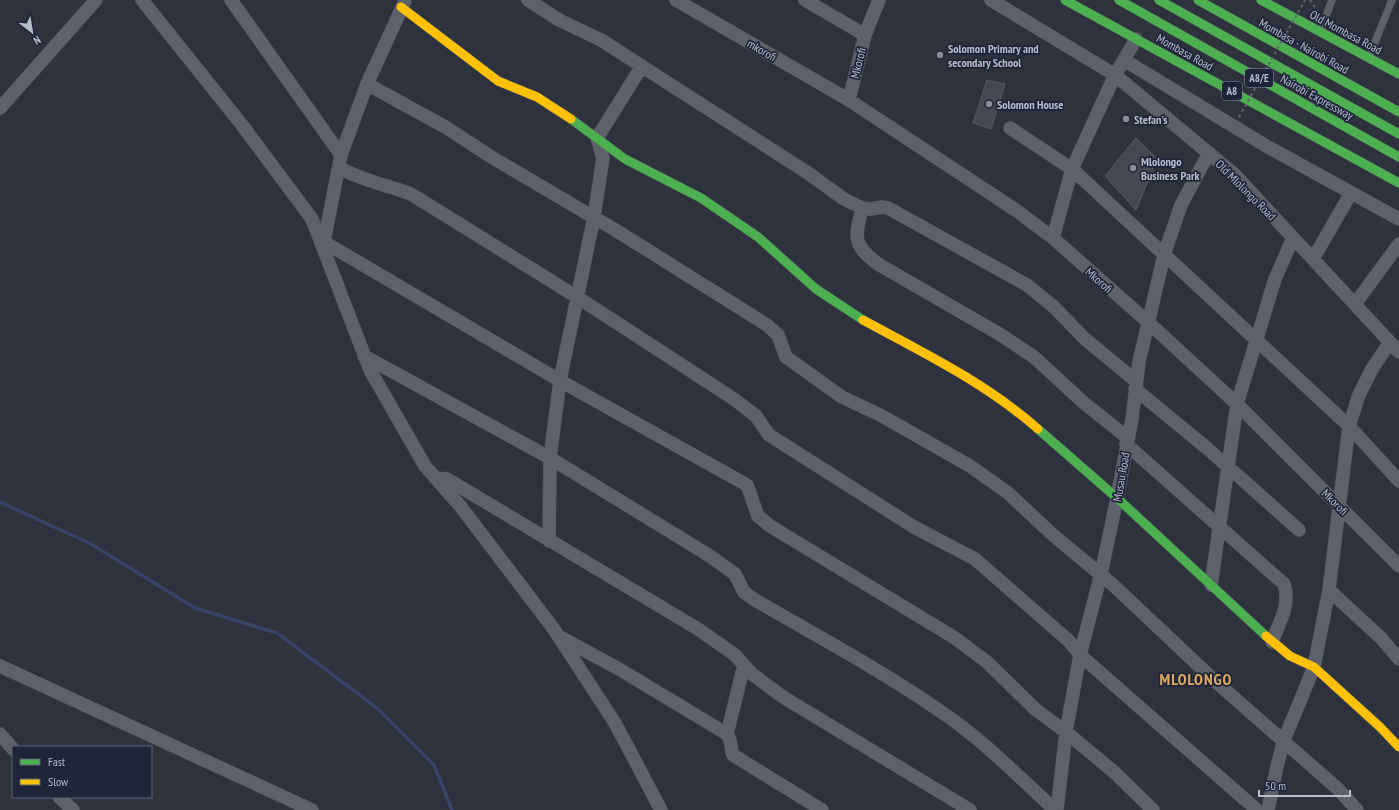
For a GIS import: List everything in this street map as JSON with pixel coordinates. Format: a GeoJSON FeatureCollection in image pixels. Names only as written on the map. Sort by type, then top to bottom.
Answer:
{"type":"FeatureCollection","features":[{"type":"Feature","properties":{"kind":"main road","name":"Mombasa Road"},"geometry":{"type":"LineString","coordinates":[[1065,0],[1399,183]]}},
{"type":"Feature","properties":{"kind":"main road","name":"Nairobi Expressway"},"geometry":{"type":"LineString","coordinates":[[1119,0],[1399,156]]}},
{"type":"Feature","properties":{"kind":"main road","name":"Nairobi Expressway"},"geometry":{"type":"LineString","coordinates":[[1159,0],[1399,134]]}},
{"type":"Feature","properties":{"kind":"main road","name":"Mombasa - Nairobi Road"},"geometry":{"type":"LineString","coordinates":[[1198,0],[1399,112]]}},
{"type":"Feature","properties":{"kind":"main road","name":"Old Mombasa Road"},"geometry":{"type":"LineString","coordinates":[[1261,0],[1399,74]]}},
{"type":"Feature","properties":{"kind":"main road"},"geometry":{"type":"LineString","coordinates":[[404,4],[498,81],[537,97],[558,109],[625,159],[701,198],[758,237],[816,289],[862,319],[972,380],[1013,407],[1117,498],[1272,642],[1290,656],[1314,667],[1380,727],[1399,747]]}},
{"type":"Feature","properties":{"kind":"street"},"geometry":{"type":"LineString","coordinates":[[142,0],[242,126],[312,219],[323,244],[364,356],[425,466],[506,564],[559,637],[615,723],[661,810]]}},
{"type":"Feature","properties":{"kind":"street"},"geometry":{"type":"LineString","coordinates":[[231,0],[341,155]]}},
{"type":"Feature","properties":{"kind":"street"},"geometry":{"type":"LineString","coordinates":[[528,0],[559,20],[602,40],[808,173],[844,199],[862,208],[888,208],[953,246],[1027,284],[1054,307],[1085,339],[1299,530]]}},
{"type":"Feature","properties":{"kind":"street","name":"mkorofi"},"geometry":{"type":"LineString","coordinates":[[676,0],[849,100]]}},
{"type":"Feature","properties":{"kind":"street"},"geometry":{"type":"LineString","coordinates":[[805,0],[865,35]]}},
{"type":"Feature","properties":{"kind":"street","name":"Mkorofi"},"geometry":{"type":"LineString","coordinates":[[879,0],[865,35],[849,100],[1017,211],[1053,238],[1074,259],[1149,323],[1237,404],[1399,566]]}},
{"type":"Feature","properties":{"kind":"street","name":"Old Mlolongo Road"},"geometry":{"type":"LineString","coordinates":[[991,0],[1115,75],[1235,175],[1399,352]]}},
{"type":"Feature","properties":{"kind":"street"},"geometry":{"type":"LineString","coordinates":[[0,108],[94,1]]}},
{"type":"Feature","properties":{"kind":"street"},"geometry":{"type":"LineString","coordinates":[[323,244],[340,168],[341,155],[367,84],[404,4]]}},
{"type":"Feature","properties":{"kind":"street"},"geometry":{"type":"LineString","coordinates":[[1053,238],[1072,169],[1115,75],[1136,39]]}},
{"type":"Feature","properties":{"kind":"street"},"geometry":{"type":"LineString","coordinates":[[1124,60],[1268,147],[1399,219]]}},
{"type":"Feature","properties":{"kind":"street"},"geometry":{"type":"LineString","coordinates":[[549,541],[550,458],[560,380],[594,217],[603,158],[597,138],[642,66]]}},
{"type":"Feature","properties":{"kind":"street"},"geometry":{"type":"LineString","coordinates":[[367,84],[448,128],[493,158],[594,217],[767,325],[778,335],[786,357],[842,397],[882,416],[970,466],[1008,492],[1053,535],[1101,574],[1215,681],[1338,789],[1357,810]]}},
{"type":"Feature","properties":{"kind":"street"},"geometry":{"type":"LineString","coordinates":[[1010,128],[1072,169],[1349,426],[1399,481]]}},
{"type":"Feature","properties":{"kind":"street","name":"Musau Road"},"geometry":{"type":"LineString","coordinates":[[1056,810],[1066,732],[1080,655],[1101,574],[1117,498],[1136,385],[1164,255],[1181,205],[1209,153]]}},
{"type":"Feature","properties":{"kind":"street"},"geometry":{"type":"LineString","coordinates":[[340,168],[368,182],[393,187],[411,194],[577,297],[734,399],[756,416],[769,435],[914,527],[975,559],[1068,641],[1080,655],[1257,810]]}},
{"type":"Feature","properties":{"kind":"street"},"geometry":{"type":"LineString","coordinates":[[1313,260],[1351,193]]}},
{"type":"Feature","properties":{"kind":"street"},"geometry":{"type":"LineString","coordinates":[[862,208],[856,232],[858,244],[867,255],[878,264],[1001,335],[1034,357],[1220,528],[1284,584],[1288,594],[1286,607],[1272,642]]}},
{"type":"Feature","properties":{"kind":"street"},"geometry":{"type":"LineString","coordinates":[[1211,585],[1237,404],[1275,279],[1294,238]]}},
{"type":"Feature","properties":{"kind":"street"},"geometry":{"type":"LineString","coordinates":[[323,244],[747,485],[758,516],[770,526],[955,638],[987,662],[1035,709],[1066,732],[1114,772],[1153,810]]}},
{"type":"Feature","properties":{"kind":"street"},"geometry":{"type":"LineString","coordinates":[[1355,304],[1397,251]]}},
{"type":"Feature","properties":{"kind":"street"},"geometry":{"type":"LineString","coordinates":[[1268,810],[1284,740],[1314,667],[1329,590],[1349,426],[1359,395],[1372,369],[1390,342]]}},
{"type":"Feature","properties":{"kind":"street"},"geometry":{"type":"LineString","coordinates":[[364,356],[550,458],[710,556],[735,574],[744,592],[755,600],[886,676],[941,712],[992,751],[1056,810]]}},
{"type":"Feature","properties":{"kind":"street"},"geometry":{"type":"LineString","coordinates":[[435,478],[447,479],[698,629],[735,655],[752,674],[783,697],[970,810]]}},
{"type":"Feature","properties":{"kind":"street"},"geometry":{"type":"LineString","coordinates":[[1329,590],[1381,638],[1399,659]]}},
{"type":"Feature","properties":{"kind":"street"},"geometry":{"type":"LineString","coordinates":[[559,637],[619,669],[727,734],[731,740],[733,755],[822,810]]}},
{"type":"Feature","properties":{"kind":"street"},"geometry":{"type":"LineString","coordinates":[[727,734],[744,665]]}},
{"type":"Feature","properties":{"kind":"street"},"geometry":{"type":"LineString","coordinates":[[0,666],[312,810]]}},
{"type":"Feature","properties":{"kind":"street"},"geometry":{"type":"LineString","coordinates":[[0,734],[12,748]]}},
{"type":"Feature","properties":{"kind":"street"},"geometry":{"type":"LineString","coordinates":[[60,798],[73,810]]}},
{"type":"Feature","properties":{"kind":"lane"},"geometry":{"type":"LineString","coordinates":[[1320,32],[1332,0]]}},
{"type":"Feature","properties":{"kind":"lane"},"geometry":{"type":"LineString","coordinates":[[1368,58],[1392,0]]}},
{"type":"Feature","properties":{"kind":"path"},"geometry":{"type":"LineString","coordinates":[[1239,117],[1306,0]]}},
{"type":"Feature","properties":{"kind":"path"},"geometry":{"type":"LineString","coordinates":[[1310,0],[1318,13],[1334,30]]}},
{"type":"Feature","properties":{"kind":"building","name":"Solomon House"},"geometry":{"type":"Polygon","coordinates":[[[987,80],[1005,84],[991,129],[973,123],[987,80]]]}},
{"type":"Feature","properties":{"kind":"building","name":"Mlolongo Business Park"},"geometry":{"type":"Polygon","coordinates":[[[1136,138],[1157,159],[1136,210],[1105,176],[1136,138]]]}},
{"type":"Feature","properties":{"kind":"waterway"},"geometry":{"type":"LineString","coordinates":[[0,502],[91,544],[195,608],[277,633],[377,708],[434,765],[452,810]]}},
{"type":"Feature","properties":{"kind":"traffic: fast"},"geometry":{"type":"LineString","coordinates":[[1065,0],[1399,183]]}},
{"type":"Feature","properties":{"kind":"traffic: fast"},"geometry":{"type":"LineString","coordinates":[[1119,0],[1399,157]]}},
{"type":"Feature","properties":{"kind":"traffic: fast"},"geometry":{"type":"LineString","coordinates":[[1159,0],[1399,134]]}},
{"type":"Feature","properties":{"kind":"traffic: fast"},"geometry":{"type":"LineString","coordinates":[[1198,0],[1399,112]]}},
{"type":"Feature","properties":{"kind":"traffic: fast"},"geometry":{"type":"LineString","coordinates":[[1261,0],[1399,74]]}},
{"type":"Feature","properties":{"kind":"traffic: fast"},"geometry":{"type":"LineString","coordinates":[[571,119],[625,159],[701,198],[758,237],[816,289],[863,320]]}},
{"type":"Feature","properties":{"kind":"traffic: fast"},"geometry":{"type":"LineString","coordinates":[[1038,429],[1117,498],[1266,636]]}},
{"type":"Feature","properties":{"kind":"traffic: slow"},"geometry":{"type":"LineString","coordinates":[[401,7],[498,81],[537,97],[571,119]]}},
{"type":"Feature","properties":{"kind":"traffic: slow"},"geometry":{"type":"LineString","coordinates":[[863,320],[976,383],[1018,412],[1038,429]]}},
{"type":"Feature","properties":{"kind":"traffic: slow"},"geometry":{"type":"LineString","coordinates":[[1266,636],[1290,656],[1314,667],[1380,727],[1399,747]]}},
{"type":"Feature","properties":{"kind":"place","name":"Solomon Primary and secondary School"},"geometry":{"type":"Point","coordinates":[940,55]}},
{"type":"Feature","properties":{"kind":"place","name":"Solomon House"},"geometry":{"type":"Point","coordinates":[989,104]}},
{"type":"Feature","properties":{"kind":"place","name":"Stefan's"},"geometry":{"type":"Point","coordinates":[1126,119]}},
{"type":"Feature","properties":{"kind":"place","name":"Mlolongo Business Park"},"geometry":{"type":"Point","coordinates":[1133,168]}},
{"type":"Feature","properties":{"kind":"district","name":"MLOLONGO"},"geometry":{"type":"Point","coordinates":[1196,679]}}]}
